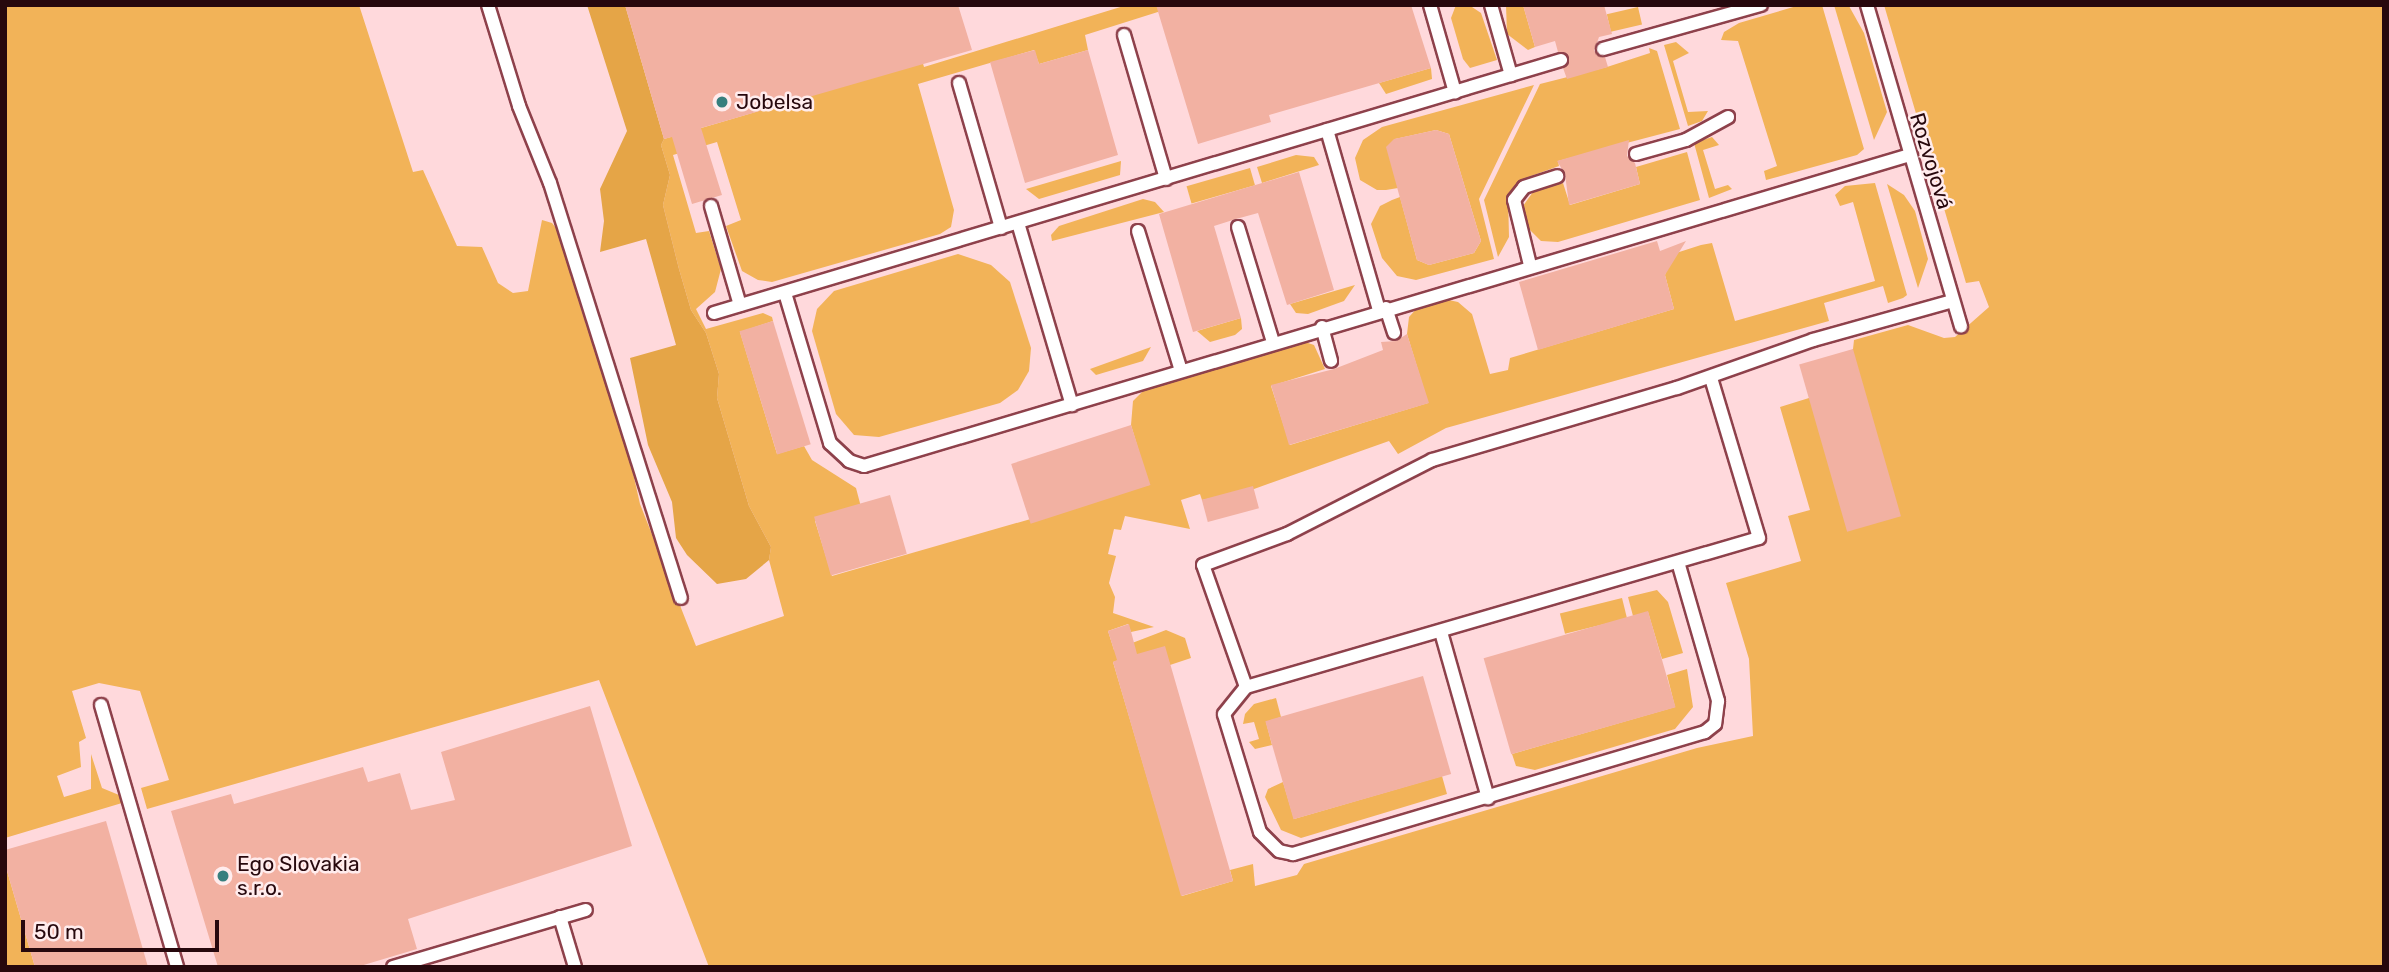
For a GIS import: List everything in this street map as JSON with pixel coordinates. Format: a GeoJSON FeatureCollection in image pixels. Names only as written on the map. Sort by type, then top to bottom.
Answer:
{"type":"FeatureCollection","features":[{"type":"Feature","properties":{"kind":"lane"},"geometry":{"type":"LineString","coordinates":[[488,5],[519,106],[550,183],[681,598]]}},
{"type":"Feature","properties":{"kind":"lane"},"geometry":{"type":"LineString","coordinates":[[1430,5],[1455,92]]}},
{"type":"Feature","properties":{"kind":"lane"},"geometry":{"type":"LineString","coordinates":[[1491,5],[1511,75]]}},
{"type":"Feature","properties":{"kind":"lane"},"geometry":{"type":"LineString","coordinates":[[1603,49],[1761,5]]}},
{"type":"Feature","properties":{"kind":"lane","name":"Rozvojová"},"geometry":{"type":"LineString","coordinates":[[1867,5],[1961,327]]}},
{"type":"Feature","properties":{"kind":"lane"},"geometry":{"type":"LineString","coordinates":[[1124,34],[1166,179]]}},
{"type":"Feature","properties":{"kind":"lane"},"geometry":{"type":"LineString","coordinates":[[714,313],[1561,61]]}},
{"type":"Feature","properties":{"kind":"lane"},"geometry":{"type":"LineString","coordinates":[[959,83],[1001,228]]}},
{"type":"Feature","properties":{"kind":"lane"},"geometry":{"type":"LineString","coordinates":[[1636,154],[1686,140],[1728,117]]}},
{"type":"Feature","properties":{"kind":"lane"},"geometry":{"type":"LineString","coordinates":[[1327,130],[1383,309],[1394,333]]}},
{"type":"Feature","properties":{"kind":"lane"},"geometry":{"type":"LineString","coordinates":[[785,293],[830,443],[849,461],[864,466],[890,461],[1530,265],[1910,155]]}},
{"type":"Feature","properties":{"kind":"lane"},"geometry":{"type":"LineString","coordinates":[[1530,265],[1514,200],[1524,187],[1557,176]]}},
{"type":"Feature","properties":{"kind":"lane"},"geometry":{"type":"LineString","coordinates":[[710,206],[740,305]]}},
{"type":"Feature","properties":{"kind":"lane"},"geometry":{"type":"LineString","coordinates":[[1018,223],[1072,405]]}},
{"type":"Feature","properties":{"kind":"lane"},"geometry":{"type":"LineString","coordinates":[[1238,227],[1273,342]]}},
{"type":"Feature","properties":{"kind":"lane"},"geometry":{"type":"LineString","coordinates":[[1138,231],[1181,371]]}},
{"type":"Feature","properties":{"kind":"lane"},"geometry":{"type":"LineString","coordinates":[[1246,687],[1203,565],[1287,534],[1432,460],[1711,378],[1813,340],[1953,301]]}},
{"type":"Feature","properties":{"kind":"lane"},"geometry":{"type":"LineString","coordinates":[[1322,327],[1331,361]]}},
{"type":"Feature","properties":{"kind":"lane"},"geometry":{"type":"LineString","coordinates":[[1678,562],[1718,701],[1715,724],[1705,732],[1293,854],[1279,851],[1260,832],[1224,714],[1246,687],[1759,538],[1711,378]]}},
{"type":"Feature","properties":{"kind":"lane"},"geometry":{"type":"LineString","coordinates":[[1441,632],[1488,798]]}},
{"type":"Feature","properties":{"kind":"lane"},"geometry":{"type":"LineString","coordinates":[[101,705],[177,967]]}},
{"type":"Feature","properties":{"kind":"lane"},"geometry":{"type":"LineString","coordinates":[[393,967],[586,910]]}},
{"type":"Feature","properties":{"kind":"lane"},"geometry":{"type":"LineString","coordinates":[[560,917],[575,967]]}},
{"type":"Feature","properties":{"kind":"shaded area"},"geometry":{"type":"Polygon","coordinates":[[[5,5],[359,5],[413,172],[423,170],[457,246],[482,247],[498,283],[513,293],[528,291],[542,220],[552,223],[563,237],[581,309],[626,442],[640,504],[696,646],[784,616],[769,560],[771,547],[749,506],[717,398],[719,374],[706,333],[691,310],[679,269],[663,205],[670,175],[661,145],[664,139],[915,65],[906,5],[924,67],[1127,5],[1180,5],[1085,35],[1088,50],[1039,64],[1034,50],[918,84],[954,210],[951,227],[940,234],[772,282],[758,280],[742,271],[726,226],[741,220],[717,142],[673,155],[696,233],[709,231],[721,269],[715,292],[696,309],[706,329],[763,313],[772,317],[773,321],[740,332],[777,454],[804,446],[812,460],[856,488],[861,507],[815,521],[832,576],[1149,485],[1131,425],[1133,401],[1145,389],[1286,346],[1305,342],[1314,345],[1325,369],[1271,386],[1290,445],[1428,403],[1407,334],[1409,317],[1419,306],[1444,299],[1458,302],[1472,314],[1490,374],[1508,370],[1510,358],[1674,309],[1665,275],[1673,254],[1701,245],[1712,243],[1735,321],[1875,281],[1853,202],[1840,206],[1835,195],[1845,186],[1875,183],[1907,295],[1903,298],[1888,303],[1883,286],[1824,303],[1829,321],[1446,428],[1398,454],[1389,441],[1254,489],[1202,500],[1200,494],[1181,500],[1190,529],[1125,516],[1121,530],[1114,529],[1108,554],[1116,556],[1109,583],[1115,597],[1113,613],[1154,627],[1131,632],[1128,624],[1108,631],[1114,650],[1166,630],[1185,638],[1191,658],[1170,665],[1164,647],[1113,662],[1182,896],[1233,881],[1230,870],[1253,864],[1255,886],[1297,875],[1304,864],[1697,748],[1753,736],[1749,659],[1726,583],[1801,561],[1788,516],[1810,510],[1780,407],[1809,398],[1853,349],[1854,340],[1908,325],[1944,338],[1955,337],[1989,307],[1979,281],[1966,283],[1884,5],[2384,5],[2384,967],[709,967],[599,680],[147,809],[141,788],[169,780],[140,691],[99,683],[72,691],[86,738],[79,742],[81,767],[57,776],[64,797],[91,789],[91,754],[102,788],[119,795],[122,803],[5,838],[5,5]]]}},
{"type":"Feature","properties":{"kind":"shaded area"},"geometry":{"type":"Polygon","coordinates":[[[587,5],[625,5],[664,139],[661,145],[670,175],[663,205],[679,269],[691,310],[706,333],[719,374],[717,398],[749,506],[771,547],[769,560],[746,579],[717,584],[687,555],[676,538],[672,502],[648,445],[630,358],[676,345],[646,239],[600,252],[604,221],[600,189],[627,131],[587,5]]]}},
{"type":"Feature","properties":{"kind":"shaded area"},"geometry":{"type":"Polygon","coordinates":[[[1456,5],[1469,5],[1481,13],[1497,60],[1470,68],[1463,59],[1451,18],[1456,5]]]}},
{"type":"Feature","properties":{"kind":"shaded area"},"geometry":{"type":"Polygon","coordinates":[[[1506,5],[1523,5],[1535,47],[1528,50],[1507,34],[1506,5]]]}},
{"type":"Feature","properties":{"kind":"shaded area"},"geometry":{"type":"Polygon","coordinates":[[[1800,5],[1822,5],[1864,149],[1857,155],[1766,180],[1764,171],[1777,166],[1738,41],[1721,40],[1724,32],[1739,23],[1800,5]]]}},
{"type":"Feature","properties":{"kind":"shaded area"},"geometry":{"type":"Polygon","coordinates":[[[1834,5],[1849,6],[1864,33],[1887,112],[1874,140],[1834,5]]]}},
{"type":"Feature","properties":{"kind":"shaded area"},"geometry":{"type":"Polygon","coordinates":[[[1638,7],[1642,25],[1611,32],[1607,14],[1638,7]]]}},
{"type":"Feature","properties":{"kind":"shaded area"},"geometry":{"type":"Polygon","coordinates":[[[1676,42],[1689,53],[1673,61],[1688,112],[1708,111],[1702,121],[1688,126],[1664,45],[1676,42]]]}},
{"type":"Feature","properties":{"kind":"shaded area"},"geometry":{"type":"Polygon","coordinates":[[[1649,48],[1657,51],[1680,129],[1558,161],[1559,166],[1520,180],[1508,195],[1509,237],[1498,257],[1484,200],[1540,84],[1650,53],[1649,48]]]}},
{"type":"Feature","properties":{"kind":"shaded area"},"geometry":{"type":"Polygon","coordinates":[[[1431,68],[1432,79],[1386,94],[1379,83],[1431,68]]]}},
{"type":"Feature","properties":{"kind":"shaded area"},"geometry":{"type":"Polygon","coordinates":[[[1534,85],[1479,199],[1494,259],[1416,280],[1397,276],[1382,258],[1371,224],[1380,206],[1392,200],[1400,197],[1417,260],[1429,265],[1474,253],[1481,241],[1449,134],[1436,130],[1395,139],[1398,188],[1386,190],[1377,190],[1360,180],[1355,158],[1363,140],[1382,127],[1534,85]]]}},
{"type":"Feature","properties":{"kind":"shaded area"},"geometry":{"type":"Polygon","coordinates":[[[1712,137],[1719,145],[1703,150],[1715,189],[1728,185],[1732,189],[1709,198],[1694,143],[1712,137]]]}},
{"type":"Feature","properties":{"kind":"shaded area"},"geometry":{"type":"Polygon","coordinates":[[[1687,152],[1700,200],[1558,242],[1541,241],[1529,229],[1523,206],[1533,192],[1563,183],[1570,205],[1640,184],[1636,167],[1687,152]]]}},
{"type":"Feature","properties":{"kind":"shaded area"},"geometry":{"type":"Polygon","coordinates":[[[1296,155],[1314,157],[1319,165],[1262,183],[1257,167],[1296,155]]]}},
{"type":"Feature","properties":{"kind":"shaded area"},"geometry":{"type":"Polygon","coordinates":[[[1121,161],[1120,175],[1039,199],[1026,189],[1121,161]]]}},
{"type":"Feature","properties":{"kind":"shaded area"},"geometry":{"type":"Polygon","coordinates":[[[1250,168],[1255,185],[1192,203],[1187,186],[1250,168]]]}},
{"type":"Feature","properties":{"kind":"shaded area"},"geometry":{"type":"Polygon","coordinates":[[[1887,184],[1904,195],[1915,211],[1928,259],[1918,288],[1887,184]]]}},
{"type":"Feature","properties":{"kind":"shaded area"},"geometry":{"type":"Polygon","coordinates":[[[1143,199],[1155,202],[1164,212],[1052,241],[1051,235],[1059,226],[1143,199]]]}},
{"type":"Feature","properties":{"kind":"shaded area"},"geometry":{"type":"Polygon","coordinates":[[[958,254],[991,265],[1010,282],[1031,348],[1029,371],[1018,390],[1000,403],[879,437],[854,435],[836,414],[812,331],[817,309],[834,291],[958,254]]]}},
{"type":"Feature","properties":{"kind":"shaded area"},"geometry":{"type":"Polygon","coordinates":[[[1355,285],[1344,301],[1308,314],[1296,313],[1290,304],[1355,285]]]}},
{"type":"Feature","properties":{"kind":"shaded area"},"geometry":{"type":"Polygon","coordinates":[[[1241,318],[1242,329],[1235,335],[1210,342],[1197,331],[1241,318]]]}},
{"type":"Feature","properties":{"kind":"shaded area"},"geometry":{"type":"Polygon","coordinates":[[[1151,347],[1143,361],[1096,375],[1090,369],[1151,347]]]}},
{"type":"Feature","properties":{"kind":"shaded area"},"geometry":{"type":"Polygon","coordinates":[[[1657,590],[1668,602],[1683,653],[1662,659],[1648,612],[1633,616],[1628,597],[1657,590]]]}},
{"type":"Feature","properties":{"kind":"shaded area"},"geometry":{"type":"Polygon","coordinates":[[[1622,598],[1627,618],[1565,634],[1560,613],[1622,598]]]}},
{"type":"Feature","properties":{"kind":"shaded area"},"geometry":{"type":"Polygon","coordinates":[[[1687,669],[1693,707],[1675,729],[1535,770],[1516,766],[1512,754],[1675,707],[1667,675],[1687,669]]]}},
{"type":"Feature","properties":{"kind":"shaded area"},"geometry":{"type":"Polygon","coordinates":[[[1276,698],[1281,717],[1266,722],[1272,745],[1255,749],[1249,742],[1259,739],[1254,722],[1243,724],[1245,714],[1254,704],[1276,698]]]}},
{"type":"Feature","properties":{"kind":"shaded area"},"geometry":{"type":"Polygon","coordinates":[[[1442,776],[1447,794],[1301,838],[1281,830],[1265,797],[1268,789],[1283,782],[1294,819],[1442,776]]]}},
{"type":"Feature","properties":{"kind":"shaded area"},"geometry":{"type":"Polygon","coordinates":[[[5,864],[35,967],[5,967],[5,864]]]}},
{"type":"Feature","properties":{"kind":"building","name":"Jobelsa"},"geometry":{"type":"Polygon","coordinates":[[[625,5],[958,5],[972,50],[701,128],[722,195],[692,204],[672,137],[664,139],[625,5]]]}},
{"type":"Feature","properties":{"kind":"building"},"geometry":{"type":"Polygon","coordinates":[[[1156,5],[1411,5],[1431,68],[1269,115],[1271,122],[1198,144],[1156,5]]]}},
{"type":"Feature","properties":{"kind":"building"},"geometry":{"type":"Polygon","coordinates":[[[1523,5],[1604,5],[1612,34],[1599,37],[1594,51],[1605,57],[1608,67],[1567,79],[1563,68],[1569,57],[1558,52],[1555,41],[1535,47],[1523,5]]]}},
{"type":"Feature","properties":{"kind":"building"},"geometry":{"type":"Polygon","coordinates":[[[1035,50],[1039,64],[1088,50],[1118,155],[1025,183],[990,62],[1035,50]]]}},
{"type":"Feature","properties":{"kind":"building"},"geometry":{"type":"Polygon","coordinates":[[[1436,130],[1449,134],[1481,241],[1474,253],[1429,265],[1417,260],[1386,147],[1394,139],[1436,130]]]}},
{"type":"Feature","properties":{"kind":"building"},"geometry":{"type":"Polygon","coordinates":[[[1629,140],[1627,156],[1635,163],[1640,184],[1569,205],[1565,174],[1557,161],[1629,140]]]}},
{"type":"Feature","properties":{"kind":"building"},"geometry":{"type":"Polygon","coordinates":[[[1299,172],[1334,290],[1287,305],[1258,213],[1236,219],[1214,226],[1241,318],[1193,332],[1159,214],[1299,172]]]}},
{"type":"Feature","properties":{"kind":"building"},"geometry":{"type":"Polygon","coordinates":[[[1657,241],[1660,251],[1686,241],[1665,275],[1674,309],[1538,350],[1519,282],[1657,241]]]}},
{"type":"Feature","properties":{"kind":"building"},"geometry":{"type":"Polygon","coordinates":[[[773,321],[811,444],[777,455],[740,331],[773,321]]]}},
{"type":"Feature","properties":{"kind":"building"},"geometry":{"type":"Polygon","coordinates":[[[1407,334],[1429,403],[1289,445],[1271,385],[1334,369],[1383,350],[1381,342],[1396,341],[1407,334]]]}},
{"type":"Feature","properties":{"kind":"building"},"geometry":{"type":"Polygon","coordinates":[[[1853,349],[1901,516],[1847,532],[1799,364],[1853,349]]]}},
{"type":"Feature","properties":{"kind":"building"},"geometry":{"type":"Polygon","coordinates":[[[1131,425],[1150,485],[1031,524],[1011,464],[1131,425]]]}},
{"type":"Feature","properties":{"kind":"building"},"geometry":{"type":"Polygon","coordinates":[[[1253,486],[1259,508],[1208,522],[1202,500],[1253,486]]]}},
{"type":"Feature","properties":{"kind":"building"},"geometry":{"type":"Polygon","coordinates":[[[890,495],[907,554],[831,575],[814,517],[890,495]]]}},
{"type":"Feature","properties":{"kind":"building"},"geometry":{"type":"Polygon","coordinates":[[[1648,611],[1676,707],[1511,754],[1484,658],[1648,611]]]}},
{"type":"Feature","properties":{"kind":"building"},"geometry":{"type":"Polygon","coordinates":[[[1129,624],[1137,654],[1165,646],[1233,881],[1181,896],[1113,662],[1117,660],[1108,631],[1129,624]]]}},
{"type":"Feature","properties":{"kind":"building"},"geometry":{"type":"Polygon","coordinates":[[[1423,676],[1451,774],[1293,819],[1265,721],[1423,676]]]}},
{"type":"Feature","properties":{"kind":"building"},"geometry":{"type":"Polygon","coordinates":[[[590,706],[632,846],[408,919],[417,949],[357,967],[218,967],[171,811],[231,794],[234,804],[363,767],[368,782],[400,773],[411,810],[455,800],[441,752],[590,706]]]}},
{"type":"Feature","properties":{"kind":"building"},"geometry":{"type":"Polygon","coordinates":[[[106,821],[148,967],[35,967],[5,864],[5,850],[106,821]]]}},
{"type":"Feature","properties":{"kind":"place","name":"Jobelsa"},"geometry":{"type":"Point","coordinates":[722,102]}},
{"type":"Feature","properties":{"kind":"place","name":"Ego Slovakia s.r.o."},"geometry":{"type":"Point","coordinates":[223,876]}}]}
